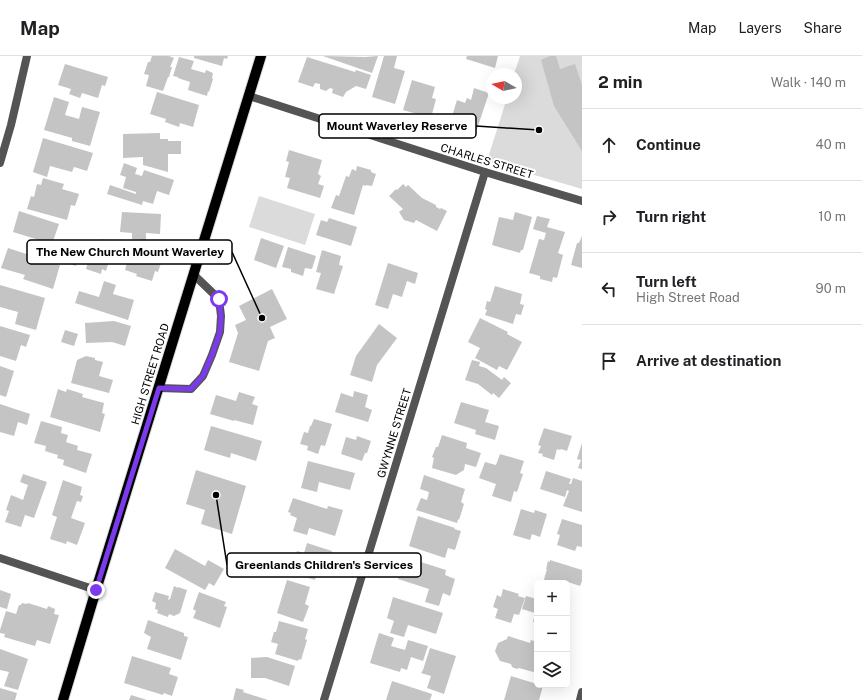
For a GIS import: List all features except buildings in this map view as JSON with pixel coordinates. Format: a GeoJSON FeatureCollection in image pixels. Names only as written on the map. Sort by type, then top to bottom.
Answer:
{"type":"FeatureCollection","features":[{"type":"Feature","properties":{"kind":"main road","name":"HIGH STREET ROAD"},"geometry":{"type":"LineString","coordinates":[[63,700],[261,56]]}},
{"type":"Feature","properties":{"kind":"street"},"geometry":{"type":"LineString","coordinates":[[0,163],[11,125],[27,56]]}},
{"type":"Feature","properties":{"kind":"street","name":"CHARLES STREET"},"geometry":{"type":"LineString","coordinates":[[248,96],[484,172],[582,201]]}},
{"type":"Feature","properties":{"kind":"street","name":"GWYNNE STREET"},"geometry":{"type":"LineString","coordinates":[[324,700],[484,172]]}},
{"type":"Feature","properties":{"kind":"street"},"geometry":{"type":"LineString","coordinates":[[159,388],[191,389],[203,376],[218,347],[221,316],[219,299],[194,275]]}},
{"type":"Feature","properties":{"kind":"street"},"geometry":{"type":"LineString","coordinates":[[0,558],[96,590]]}},
{"type":"Feature","properties":{"kind":"street"},"geometry":{"type":"LineString","coordinates":[[580,700],[582,692]]}},
{"type":"Feature","properties":{"kind":"shaded area"},"geometry":{"type":"Polygon","coordinates":[[[520,56],[582,56],[582,189],[487,161],[505,104],[522,104],[522,68],[516,68],[520,56]]]}},
{"type":"Feature","properties":{"kind":"shaded area"},"geometry":{"type":"Polygon","coordinates":[[[259,196],[315,214],[305,245],[249,227],[259,196]]]}},
{"type":"Feature","properties":{"kind":"place","name":"Mount Waverley Reserve"},"geometry":{"type":"Point","coordinates":[539,130]}},
{"type":"Feature","properties":{"kind":"place","name":"The New Church Mount Waverley"},"geometry":{"type":"Point","coordinates":[262,318]}},
{"type":"Feature","properties":{"kind":"place","name":"Greenlands Children's Services"},"geometry":{"type":"Point","coordinates":[216,495]}},
{"type":"Feature","properties":{"kind":"route"},"geometry":{"type":"LineString","coordinates":[[96,590],[159,388],[191,389],[203,376],[220,332],[221,316],[219,299]]}}]}
